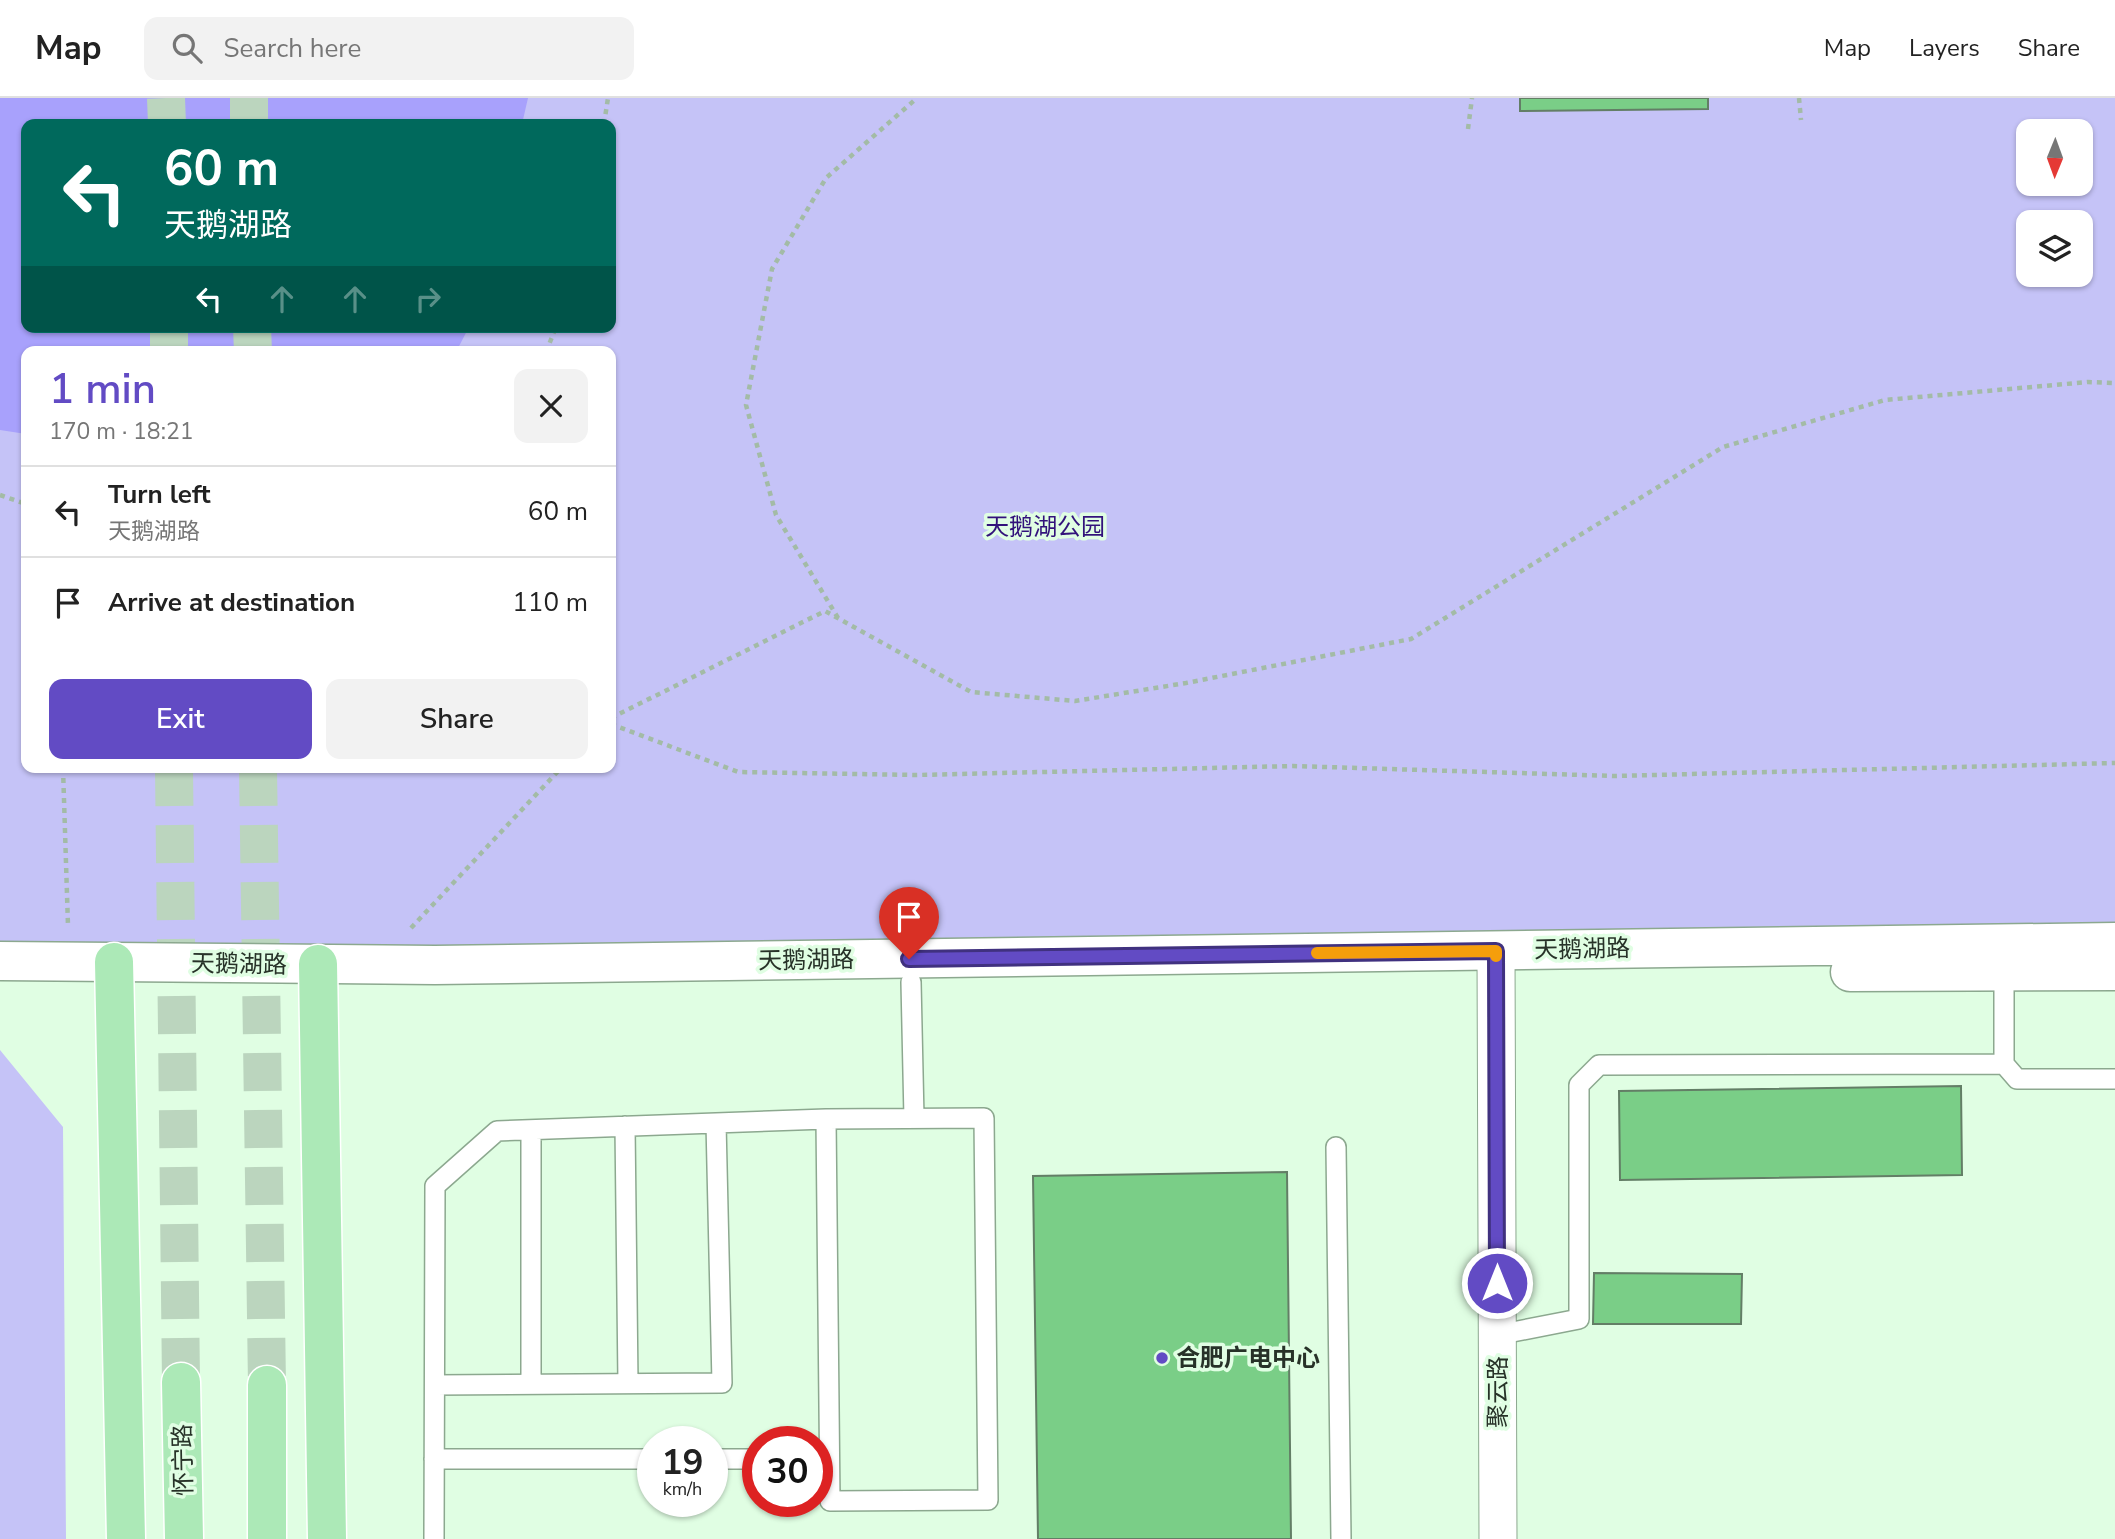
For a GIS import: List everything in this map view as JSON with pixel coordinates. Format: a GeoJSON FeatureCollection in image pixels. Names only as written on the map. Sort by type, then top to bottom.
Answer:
{"type":"FeatureCollection","features":[{"type":"Feature","properties":{"kind":"main road"},"geometry":{"type":"LineString","coordinates":[[114,974],[126,1539]]}},
{"type":"Feature","properties":{"kind":"main road"},"geometry":{"type":"LineString","coordinates":[[318,975],[327,1539]]}},
{"type":"Feature","properties":{"kind":"main road","name":"怀宁路"},"geometry":{"type":"LineString","coordinates":[[181,1382],[184,1539]]}},
{"type":"Feature","properties":{"kind":"main road"},"geometry":{"type":"LineString","coordinates":[[267,1385],[268,1539]]}},
{"type":"Feature","properties":{"kind":"street","name":"天鹅湖路"},"geometry":{"type":"LineString","coordinates":[[0,985],[114,974],[911,982],[1495,960],[2115,942]]}},
{"type":"Feature","properties":{"kind":"street","name":"天鹅湖路"},"geometry":{"type":"LineString","coordinates":[[318,975],[377,965],[1495,960],[2004,973],[2115,971]]}},
{"type":"Feature","properties":{"kind":"street","name":"聚云路"},"geometry":{"type":"LineString","coordinates":[[1495,960],[1498,1539]]}},
{"type":"Feature","properties":{"kind":"street","name":"天鹅湖路"},"geometry":{"type":"LineString","coordinates":[[0,961],[69,962],[114,974]]}},
{"type":"Feature","properties":{"kind":"lane"},"geometry":{"type":"LineString","coordinates":[[2004,973],[2004,1064],[2017,1079],[2115,1079]]}},
{"type":"Feature","properties":{"kind":"lane"},"geometry":{"type":"LineString","coordinates":[[911,982],[914,1118]]}},
{"type":"Feature","properties":{"kind":"lane"},"geometry":{"type":"LineString","coordinates":[[1497,1335],[1579,1319],[1579,1085],[1600,1065],[2004,1064]]}},
{"type":"Feature","properties":{"kind":"lane"},"geometry":{"type":"LineString","coordinates":[[434,1539],[435,1186],[497,1131],[827,1119],[984,1118],[988,1500],[833,1501]]}},
{"type":"Feature","properties":{"kind":"lane"},"geometry":{"type":"LineString","coordinates":[[824,1426],[827,1119]]}},
{"type":"Feature","properties":{"kind":"lane"},"geometry":{"type":"LineString","coordinates":[[435,1385],[722,1382],[716,1123]]}},
{"type":"Feature","properties":{"kind":"lane"},"geometry":{"type":"LineString","coordinates":[[625,1126],[628,1383]]}},
{"type":"Feature","properties":{"kind":"lane"},"geometry":{"type":"LineString","coordinates":[[531,1130],[531,1384]]}},
{"type":"Feature","properties":{"kind":"lane"},"geometry":{"type":"LineString","coordinates":[[1336,1147],[1341,1539]]}},
{"type":"Feature","properties":{"kind":"lane"},"geometry":{"type":"LineString","coordinates":[[434,1459],[637,1459]]}},
{"type":"Feature","properties":{"kind":"path"},"geometry":{"type":"LineString","coordinates":[[605,119],[608,98]]}},
{"type":"Feature","properties":{"kind":"path"},"geometry":{"type":"LineString","coordinates":[[839,619],[776,515],[746,405],[772,269],[826,178],[918,98]]}},
{"type":"Feature","properties":{"kind":"path"},"geometry":{"type":"LineString","coordinates":[[1468,129],[1472,98]]}},
{"type":"Feature","properties":{"kind":"path"},"geometry":{"type":"LineString","coordinates":[[1799,98],[1801,120]]}},
{"type":"Feature","properties":{"kind":"path"},"geometry":{"type":"LineString","coordinates":[[616,716],[825,611],[971,692],[1075,701],[1186,683],[1411,639],[1723,447],[1885,400],[2088,382],[2115,383]]}},
{"type":"Feature","properties":{"kind":"path"},"geometry":{"type":"LineString","coordinates":[[0,495],[21,502]]}},
{"type":"Feature","properties":{"kind":"path"},"geometry":{"type":"LineString","coordinates":[[616,726],[738,772],[916,775],[1293,766],[1615,776],[2115,763]]}},
{"type":"Feature","properties":{"kind":"path"},"geometry":{"type":"LineString","coordinates":[[63,773],[69,962]]}},
{"type":"Feature","properties":{"kind":"path"},"geometry":{"type":"LineString","coordinates":[[377,965],[556,773]]}},
{"type":"Feature","properties":{"kind":"green space","name":"天鹅湖公园"},"geometry":{"type":"Polygon","coordinates":[[[0,98],[2115,98],[2115,942],[0,961],[0,98]]]}},
{"type":"Feature","properties":{"kind":"green space"},"geometry":{"type":"Polygon","coordinates":[[[0,1050],[63,1127],[66,1539],[0,1539],[0,1050]]]}},
{"type":"Feature","properties":{"kind":"shaded area"},"geometry":{"type":"Polygon","coordinates":[[[0,98],[528,98],[523,119],[21,119],[21,333],[466,333],[459,346],[21,346],[21,433],[0,430],[0,98]]]}},
{"type":"Feature","properties":{"kind":"building"},"geometry":{"type":"Polygon","coordinates":[[[1520,98],[1708,98],[1708,109],[1520,111],[1520,98]]]}},
{"type":"Feature","properties":{"kind":"building"},"geometry":{"type":"Polygon","coordinates":[[[1961,1086],[1962,1175],[1620,1180],[1619,1091],[1961,1086]]]}},
{"type":"Feature","properties":{"kind":"building","name":"合肥广电中心"},"geometry":{"type":"Polygon","coordinates":[[[1287,1172],[1291,1539],[1038,1539],[1033,1176],[1287,1172]]]}},
{"type":"Feature","properties":{"kind":"building"},"geometry":{"type":"Polygon","coordinates":[[[1594,1273],[1742,1274],[1741,1324],[1593,1324],[1594,1273]]]}},
{"type":"Feature","properties":{"kind":"tunnel"},"geometry":{"type":"LineString","coordinates":[[166,98],[167,119]]}},
{"type":"Feature","properties":{"kind":"tunnel"},"geometry":{"type":"LineString","coordinates":[[249,98],[249,119]]}},
{"type":"Feature","properties":{"kind":"tunnel"},"geometry":{"type":"LineString","coordinates":[[169,333],[169,346]]}},
{"type":"Feature","properties":{"kind":"tunnel"},"geometry":{"type":"LineString","coordinates":[[252,333],[253,346]]}},
{"type":"Feature","properties":{"kind":"tunnel"},"geometry":{"type":"LineString","coordinates":[[174,773],[181,1382]]}},
{"type":"Feature","properties":{"kind":"tunnel"},"geometry":{"type":"LineString","coordinates":[[258,773],[267,1385]]}},
{"type":"Feature","properties":{"kind":"slow traffic"},"geometry":{"type":"LineString","coordinates":[[1317,953],[1496,951],[1496,956]]}},
{"type":"Feature","properties":{"kind":"place","name":"合肥广电中心"},"geometry":{"type":"Point","coordinates":[1162,1358]}},
{"type":"Feature","properties":{"kind":"route"},"geometry":{"type":"LineString","coordinates":[[909,959],[1496,951],[1497,1283]]}}]}
